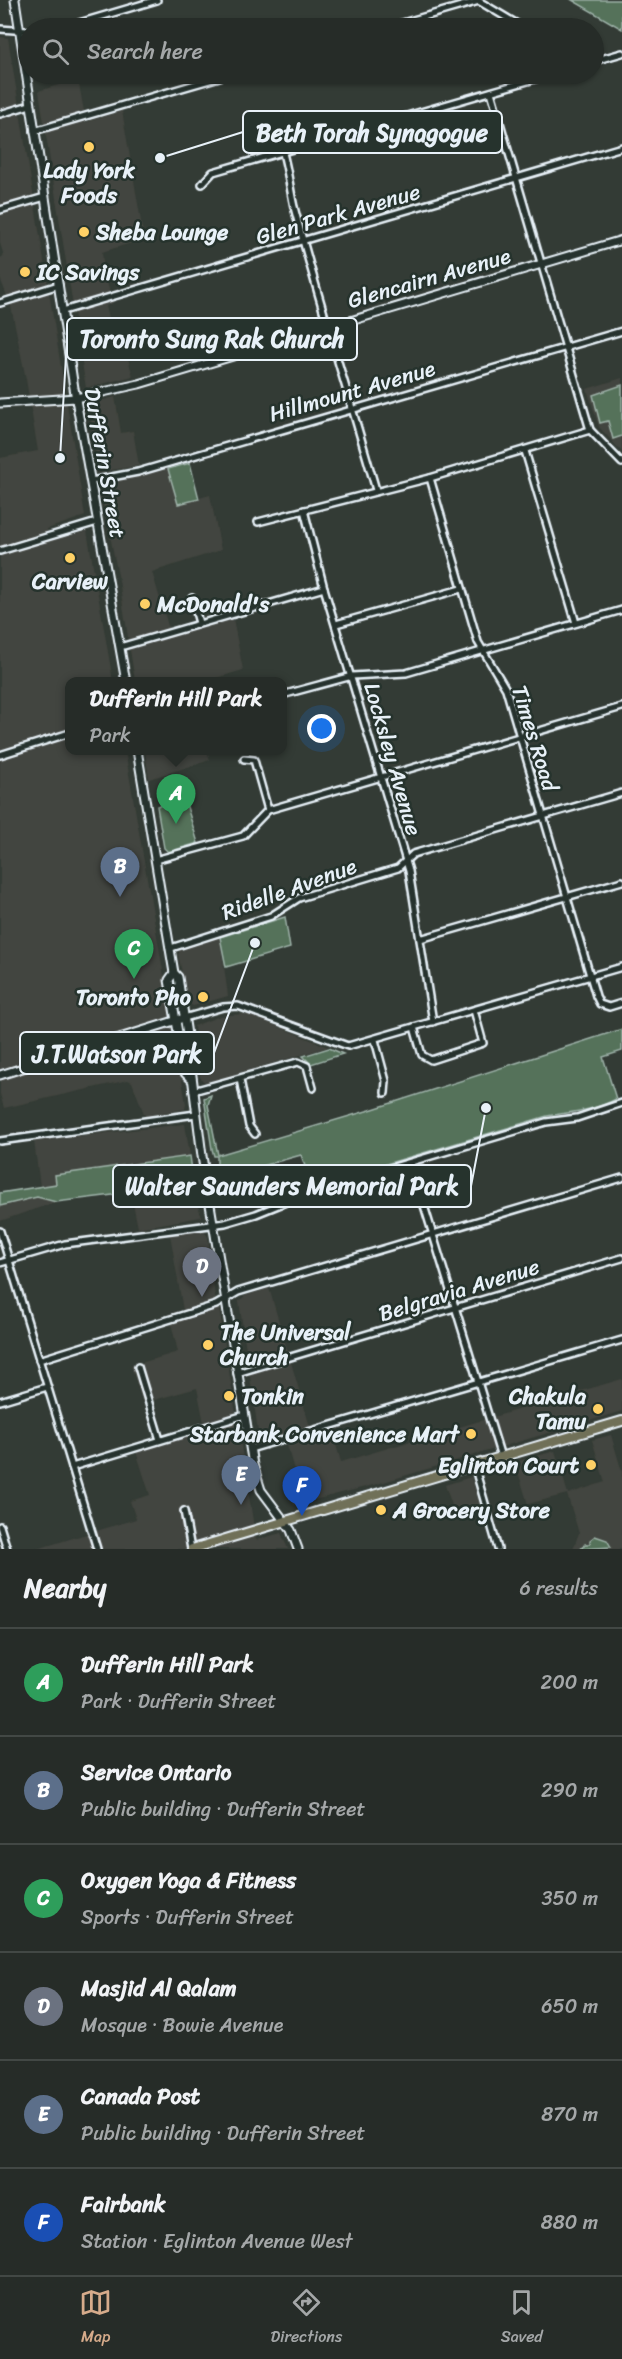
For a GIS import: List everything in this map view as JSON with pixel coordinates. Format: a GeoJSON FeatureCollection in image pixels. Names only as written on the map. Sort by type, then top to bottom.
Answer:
{"type":"FeatureCollection","features":[{"type":"Feature","properties":{"kind":"main road","name":"Dufferin Street"},"geometry":{"type":"LineString","coordinates":[[15,0],[18,18]]}},
{"type":"Feature","properties":{"kind":"main road","name":"Dufferin Street"},"geometry":{"type":"LineString","coordinates":[[27,84],[76,398],[125,677]]}},
{"type":"Feature","properties":{"kind":"main road","name":"Glencairn Avenue"},"geometry":{"type":"LineString","coordinates":[[0,403],[76,398],[139,384],[327,326],[622,240]]}},
{"type":"Feature","properties":{"kind":"main road"},"geometry":{"type":"LineString","coordinates":[[138,755],[174,973],[178,977],[192,1072],[190,1078],[250,1449],[261,1490],[291,1530],[298,1549]]}},
{"type":"Feature","properties":{"kind":"main road"},"geometry":{"type":"LineString","coordinates":[[174,973],[169,980],[175,1021],[185,1073],[190,1078]]}},
{"type":"Feature","properties":{"kind":"main road"},"geometry":{"type":"LineString","coordinates":[[0,1075],[184,1018]]}},
{"type":"Feature","properties":{"kind":"main road"},"geometry":{"type":"LineString","coordinates":[[191,1549],[622,1421]]}},
{"type":"Feature","properties":{"kind":"street"},"geometry":{"type":"LineString","coordinates":[[96,18],[157,0]]}},
{"type":"Feature","properties":{"kind":"street"},"geometry":{"type":"LineString","coordinates":[[419,18],[478,1],[507,18]]}},
{"type":"Feature","properties":{"kind":"street"},"geometry":{"type":"LineString","coordinates":[[0,29],[18,29]]}},
{"type":"Feature","properties":{"kind":"street"},"geometry":{"type":"LineString","coordinates":[[604,58],[622,53]]}},
{"type":"Feature","properties":{"kind":"street"},"geometry":{"type":"LineString","coordinates":[[34,131],[196,84]]}},
{"type":"Feature","properties":{"kind":"street"},"geometry":{"type":"LineString","coordinates":[[202,184],[213,172],[518,84]]}},
{"type":"Feature","properties":{"kind":"street"},"geometry":{"type":"LineString","coordinates":[[490,92],[590,430],[622,463]]}},
{"type":"Feature","properties":{"kind":"street"},"geometry":{"type":"LineString","coordinates":[[0,114],[30,105]]}},
{"type":"Feature","properties":{"kind":"street","name":"Glen Park Avenue"},"geometry":{"type":"LineString","coordinates":[[63,312],[622,147]]}},
{"type":"Feature","properties":{"kind":"street"},"geometry":{"type":"LineString","coordinates":[[283,153],[327,326],[376,490]]}},
{"type":"Feature","properties":{"kind":"street"},"geometry":{"type":"LineString","coordinates":[[0,210],[45,197]]}},
{"type":"Feature","properties":{"kind":"street"},"geometry":{"type":"LineString","coordinates":[[0,303],[58,285]]}},
{"type":"Feature","properties":{"kind":"street","name":"Hillmount Avenue"},"geometry":{"type":"LineString","coordinates":[[91,481],[138,472],[622,331]]}},
{"type":"Feature","properties":{"kind":"street"},"geometry":{"type":"LineString","coordinates":[[258,522],[430,478],[590,430]]}},
{"type":"Feature","properties":{"kind":"street"},"geometry":{"type":"LineString","coordinates":[[525,451],[576,623]]}},
{"type":"Feature","properties":{"kind":"street","name":"Times Road"},"geometry":{"type":"LineString","coordinates":[[430,478],[461,589],[482,650],[506,689],[566,897],[600,1004],[609,1006],[622,1003]]}},
{"type":"Feature","properties":{"kind":"street","name":"Locksley Avenue"},"geometry":{"type":"LineString","coordinates":[[304,510],[324,588],[406,861],[433,1022]]}},
{"type":"Feature","properties":{"kind":"street"},"geometry":{"type":"LineString","coordinates":[[0,551],[97,522]]}},
{"type":"Feature","properties":{"kind":"street"},"geometry":{"type":"LineString","coordinates":[[120,647],[324,588]]}},
{"type":"Feature","properties":{"kind":"street"},"geometry":{"type":"LineString","coordinates":[[336,624],[461,589]]}},
{"type":"Feature","properties":{"kind":"street"},"geometry":{"type":"LineString","coordinates":[[192,598],[199,623]]}},
{"type":"Feature","properties":{"kind":"street"},"geometry":{"type":"LineString","coordinates":[[287,694],[352,676],[406,673],[622,610]]}},
{"type":"Feature","properties":{"kind":"street"},"geometry":{"type":"LineString","coordinates":[[155,860],[243,836],[268,810],[622,707]]}},
{"type":"Feature","properties":{"kind":"street"},"geometry":{"type":"LineString","coordinates":[[0,755],[65,734]]}},
{"type":"Feature","properties":{"kind":"street"},"geometry":{"type":"LineString","coordinates":[[244,759],[254,760],[268,810]]}},
{"type":"Feature","properties":{"kind":"street","name":"Ridelle Avenue"},"geometry":{"type":"LineString","coordinates":[[171,948],[271,916],[299,898],[398,868],[413,854],[622,793]]}},
{"type":"Feature","properties":{"kind":"street"},"geometry":{"type":"LineString","coordinates":[[420,939],[622,881]]}},
{"type":"Feature","properties":{"kind":"street"},"geometry":{"type":"LineString","coordinates":[[184,1018],[223,1007],[238,1006],[336,1044],[348,1046],[622,967]]}},
{"type":"Feature","properties":{"kind":"street"},"geometry":{"type":"LineString","coordinates":[[414,1027],[422,1055],[428,1060],[483,1043],[474,1010]]}},
{"type":"Feature","properties":{"kind":"street"},"geometry":{"type":"LineString","coordinates":[[375,1040],[386,1081],[385,1093]]}},
{"type":"Feature","properties":{"kind":"street"},"geometry":{"type":"LineString","coordinates":[[193,1091],[298,1062],[307,1066],[313,1088]]}},
{"type":"Feature","properties":{"kind":"street"},"geometry":{"type":"LineString","coordinates":[[240,1079],[249,1126],[255,1134]]}},
{"type":"Feature","properties":{"kind":"street"},"geometry":{"type":"LineString","coordinates":[[0,1263],[78,1242],[214,1224],[256,1214],[313,1191],[546,1122],[577,1118],[622,1103]]}},
{"type":"Feature","properties":{"kind":"street"},"geometry":{"type":"LineString","coordinates":[[0,1141],[196,1114]]}},
{"type":"Feature","properties":{"kind":"street"},"geometry":{"type":"LineString","coordinates":[[411,1163],[501,1457]]}},
{"type":"Feature","properties":{"kind":"street"},"geometry":{"type":"LineString","coordinates":[[39,1360],[226,1300],[238,1292],[622,1178]]}},
{"type":"Feature","properties":{"kind":"street"},"geometry":{"type":"LineString","coordinates":[[0,1231],[97,1549]]}},
{"type":"Feature","properties":{"kind":"street","name":"Belgravia Avenue"},"geometry":{"type":"LineString","coordinates":[[237,1373],[622,1258]]}},
{"type":"Feature","properties":{"kind":"street"},"geometry":{"type":"LineString","coordinates":[[250,1449],[622,1340]]}},
{"type":"Feature","properties":{"kind":"street"},"geometry":{"type":"LineString","coordinates":[[138,1367],[160,1440]]}},
{"type":"Feature","properties":{"kind":"street"},"geometry":{"type":"LineString","coordinates":[[0,1401],[47,1387]]}},
{"type":"Feature","properties":{"kind":"street"},"geometry":{"type":"LineString","coordinates":[[72,1467],[244,1415]]}},
{"type":"Feature","properties":{"kind":"street"},"geometry":{"type":"LineString","coordinates":[[474,1465],[498,1549]]}},
{"type":"Feature","properties":{"kind":"street"},"geometry":{"type":"LineString","coordinates":[[184,1511],[191,1549]]}},
{"type":"Feature","properties":{"kind":"street"},"geometry":{"type":"LineString","coordinates":[[0,1526],[7,1549]]}},
{"type":"Feature","properties":{"kind":"street"},"geometry":{"type":"LineString","coordinates":[[221,1540],[224,1549]]}},
{"type":"Feature","properties":{"kind":"shaded area"},"geometry":{"type":"Polygon","coordinates":[[[0,37],[8,38],[85,516],[47,529],[49,541],[87,531],[112,677],[65,677],[65,755],[126,755],[186,1104],[185,1109],[145,1116],[132,1082],[128,1080],[4,1108],[0,1094],[0,458],[38,451],[11,306],[0,278],[0,258],[4,256],[0,243],[0,37]]]}},
{"type":"Feature","properties":{"kind":"shaded area"},"geometry":{"type":"Polygon","coordinates":[[[62,84],[79,84],[86,122],[122,111],[144,239],[102,252],[104,272],[113,303],[106,306],[118,354],[126,352],[133,376],[86,388],[39,91],[62,84]]]}},
{"type":"Feature","properties":{"kind":"shaded area"},"geometry":{"type":"Polygon","coordinates":[[[622,378],[622,452],[599,427],[587,389],[622,378]]]}},
{"type":"Feature","properties":{"kind":"shaded area"},"geometry":{"type":"Polygon","coordinates":[[[115,397],[121,433],[133,431],[139,466],[98,472],[89,404],[115,397]]]}},
{"type":"Feature","properties":{"kind":"shaded area"},"geometry":{"type":"Polygon","coordinates":[[[168,469],[178,504],[210,495],[221,550],[152,572],[171,636],[233,619],[243,670],[219,677],[134,677],[119,580],[100,486],[168,469]]]}},
{"type":"Feature","properties":{"kind":"shaded area"},"geometry":{"type":"Polygon","coordinates":[[[146,755],[208,755],[210,760],[149,779],[146,755]]]}},
{"type":"Feature","properties":{"kind":"shaded area"},"geometry":{"type":"Polygon","coordinates":[[[220,937],[228,996],[193,1006],[189,1003],[178,955],[180,950],[220,937]]]}},
{"type":"Feature","properties":{"kind":"shaded area"},"geometry":{"type":"Polygon","coordinates":[[[242,1014],[328,1047],[208,1082],[203,1081],[200,1077],[194,1026],[220,1016],[242,1014]]]}},
{"type":"Feature","properties":{"kind":"shaded area"},"geometry":{"type":"Polygon","coordinates":[[[185,1124],[190,1156],[56,1175],[56,1184],[40,1186],[34,1141],[185,1124]]]}},
{"type":"Feature","properties":{"kind":"shaded area"},"geometry":{"type":"Polygon","coordinates":[[[194,1185],[201,1217],[138,1228],[131,1193],[194,1185]]]}},
{"type":"Feature","properties":{"kind":"shaded area"},"geometry":{"type":"Polygon","coordinates":[[[37,1197],[56,1202],[0,1221],[0,1206],[37,1197]]]}},
{"type":"Feature","properties":{"kind":"shaded area"},"geometry":{"type":"Polygon","coordinates":[[[203,1230],[208,1237],[215,1297],[220,1314],[256,1540],[281,1533],[288,1549],[37,1549],[136,1519],[130,1501],[150,1495],[134,1445],[204,1423],[197,1388],[143,1403],[131,1366],[178,1352],[169,1314],[183,1310],[170,1234],[203,1230]]]}},
{"type":"Feature","properties":{"kind":"shaded area"},"geometry":{"type":"Polygon","coordinates":[[[269,1288],[310,1427],[329,1421],[341,1462],[622,1379],[622,1411],[377,1484],[294,1505],[289,1487],[298,1484],[284,1435],[263,1440],[259,1438],[239,1301],[245,1296],[269,1288]]]}},
{"type":"Feature","properties":{"kind":"shaded area"},"geometry":{"type":"Polygon","coordinates":[[[611,1435],[622,1472],[622,1549],[573,1549],[579,1533],[567,1494],[528,1504],[515,1462],[555,1451],[568,1494],[605,1482],[592,1440],[611,1435]]]}},
{"type":"Feature","properties":{"kind":"shaded area"},"geometry":{"type":"Polygon","coordinates":[[[471,1477],[481,1507],[455,1514],[445,1485],[471,1477]]]}},
{"type":"Feature","properties":{"kind":"green space"},"geometry":{"type":"Polygon","coordinates":[[[572,0],[622,0],[622,29],[572,0]]]}},
{"type":"Feature","properties":{"kind":"green space"},"geometry":{"type":"Polygon","coordinates":[[[622,385],[622,436],[613,439],[608,421],[600,423],[593,395],[622,385]]]}},
{"type":"Feature","properties":{"kind":"green space"},"geometry":{"type":"Polygon","coordinates":[[[190,463],[199,499],[178,504],[168,469],[190,463]]]}},
{"type":"Feature","properties":{"kind":"green space"},"geometry":{"type":"Polygon","coordinates":[[[184,797],[198,843],[168,852],[164,848],[157,806],[184,797]]]}},
{"type":"Feature","properties":{"kind":"green space"},"geometry":{"type":"Polygon","coordinates":[[[285,917],[290,948],[226,967],[220,937],[285,917]]]}},
{"type":"Feature","properties":{"kind":"green space"},"geometry":{"type":"Polygon","coordinates":[[[622,1029],[622,1051],[603,1057],[616,1099],[599,1106],[547,1116],[312,1186],[301,1155],[258,1167],[217,1173],[217,1156],[214,1156],[212,1149],[204,1098],[211,1095],[208,1105],[218,1155],[370,1110],[622,1029]]]}},
{"type":"Feature","properties":{"kind":"green space"},"geometry":{"type":"Polygon","coordinates":[[[329,1048],[343,1054],[311,1064],[303,1056],[329,1048]]]}},
{"type":"Feature","properties":{"kind":"green space"},"geometry":{"type":"Polygon","coordinates":[[[190,1156],[194,1185],[56,1202],[37,1197],[0,1206],[0,1193],[56,1184],[55,1175],[190,1156]]]}},
{"type":"Feature","properties":{"kind":"green space"},"geometry":{"type":"Polygon","coordinates":[[[595,1536],[607,1540],[611,1547],[581,1549],[585,1544],[590,1544],[590,1540],[595,1536]]]}},
{"type":"Feature","properties":{"kind":"place","name":"Lady York Foods"},"geometry":{"type":"Point","coordinates":[89,147]}},
{"type":"Feature","properties":{"kind":"place","name":"Beth Torah Synagogue"},"geometry":{"type":"Point","coordinates":[160,158]}},
{"type":"Feature","properties":{"kind":"place","name":"Sheba Lounge"},"geometry":{"type":"Point","coordinates":[84,232]}},
{"type":"Feature","properties":{"kind":"place","name":"IC Savings"},"geometry":{"type":"Point","coordinates":[25,272]}},
{"type":"Feature","properties":{"kind":"place","name":"Toronto Sung Rak Church"},"geometry":{"type":"Point","coordinates":[60,458]}},
{"type":"Feature","properties":{"kind":"place","name":"Carview"},"geometry":{"type":"Point","coordinates":[70,558]}},
{"type":"Feature","properties":{"kind":"place","name":"McDonald's"},"geometry":{"type":"Point","coordinates":[145,604]}},
{"type":"Feature","properties":{"kind":"place","name":"Dufferin Hill Park"},"geometry":{"type":"Point","coordinates":[176,824]}},
{"type":"Feature","properties":{"kind":"place","name":"Service Ontario"},"geometry":{"type":"Point","coordinates":[120,897]}},
{"type":"Feature","properties":{"kind":"place","name":"J.T.Watson Park"},"geometry":{"type":"Point","coordinates":[255,943]}},
{"type":"Feature","properties":{"kind":"place","name":"Oxygen Yoga & Fitness"},"geometry":{"type":"Point","coordinates":[134,979]}},
{"type":"Feature","properties":{"kind":"place","name":"Toronto Pho"},"geometry":{"type":"Point","coordinates":[203,997]}},
{"type":"Feature","properties":{"kind":"place","name":"Walter Saunders Memorial Park"},"geometry":{"type":"Point","coordinates":[486,1108]}},
{"type":"Feature","properties":{"kind":"place","name":"Masjid Al Qalam"},"geometry":{"type":"Point","coordinates":[202,1297]}},
{"type":"Feature","properties":{"kind":"place","name":"The Universal Church"},"geometry":{"type":"Point","coordinates":[208,1345]}},
{"type":"Feature","properties":{"kind":"place","name":"Tonkin"},"geometry":{"type":"Point","coordinates":[229,1396]}},
{"type":"Feature","properties":{"kind":"place","name":"Chakula Tamu"},"geometry":{"type":"Point","coordinates":[598,1409]}},
{"type":"Feature","properties":{"kind":"place","name":"Starbank Convenience Mart"},"geometry":{"type":"Point","coordinates":[471,1434]}},
{"type":"Feature","properties":{"kind":"place","name":"Eglinton Court"},"geometry":{"type":"Point","coordinates":[591,1465]}},
{"type":"Feature","properties":{"kind":"place","name":"Canada Post"},"geometry":{"type":"Point","coordinates":[241,1505]}},
{"type":"Feature","properties":{"kind":"place","name":"A Grocery Store"},"geometry":{"type":"Point","coordinates":[381,1510]}},
{"type":"Feature","properties":{"kind":"place","name":"Fairbank"},"geometry":{"type":"Point","coordinates":[302,1516]}}]}
